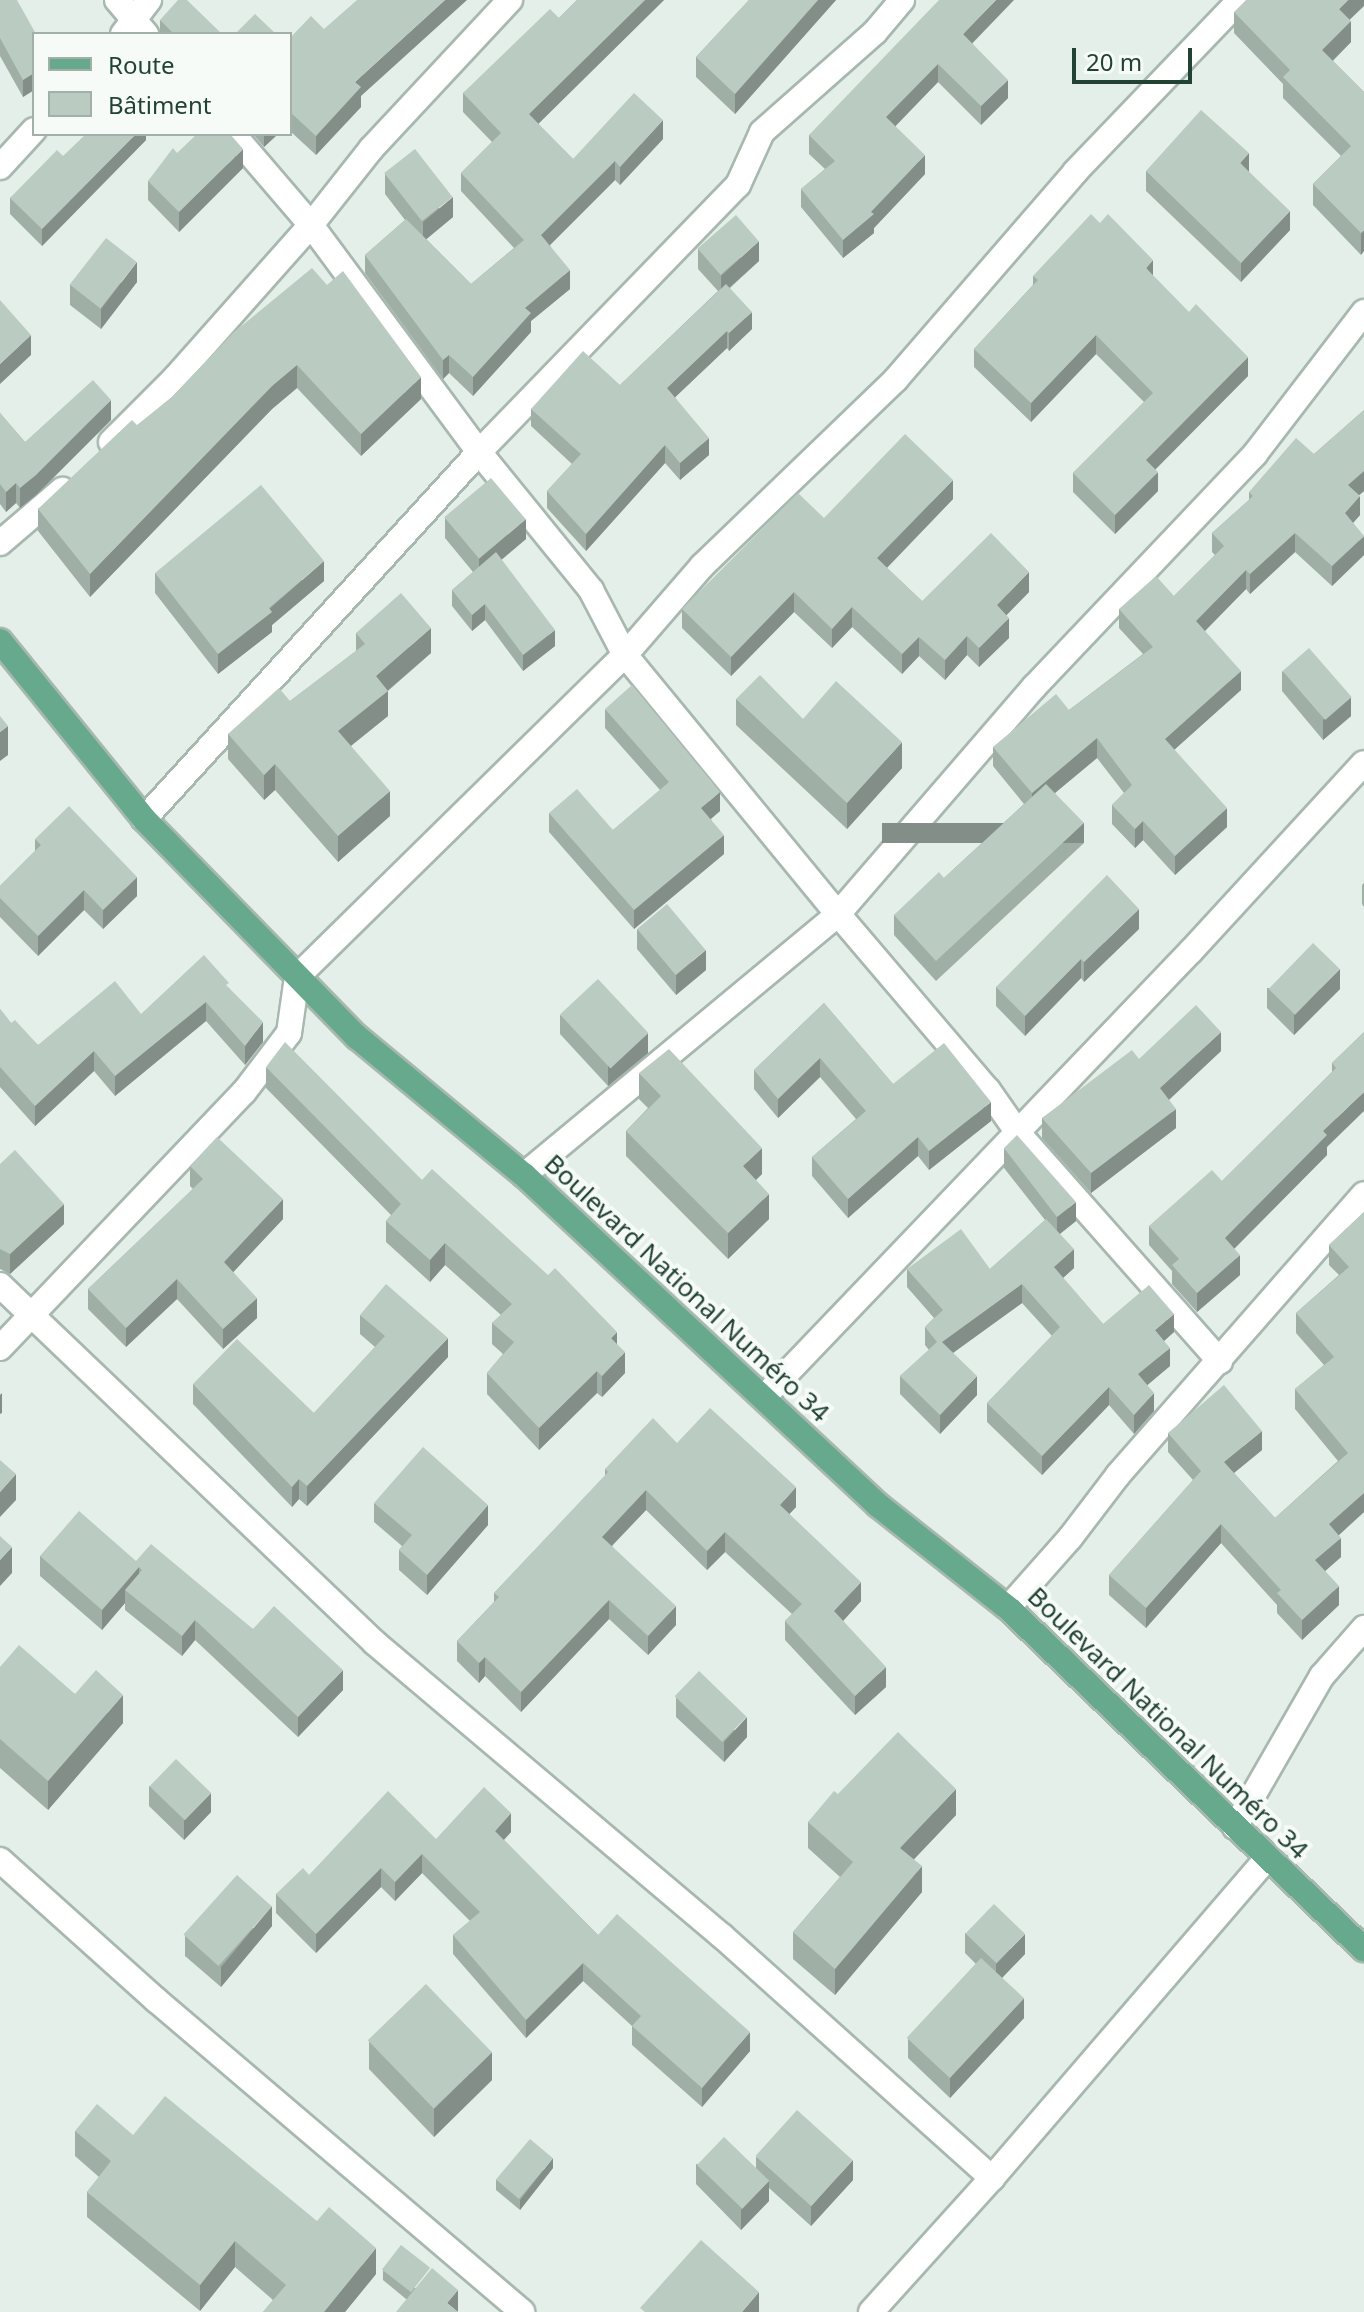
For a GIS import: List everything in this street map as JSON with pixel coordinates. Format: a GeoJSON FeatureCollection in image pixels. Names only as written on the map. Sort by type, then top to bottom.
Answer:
{"type":"FeatureCollection","features":[{"type":"Feature","properties":{"kind":"main road","name":"Boulevard National Numéro 34"},"geometry":{"type":"LineString","coordinates":[[0,641],[144,819],[357,1037],[524,1175],[878,1505],[1008,1608],[1364,1949]]}},
{"type":"Feature","properties":{"kind":"street"},"geometry":{"type":"LineString","coordinates":[[117,0],[135,30]]}},
{"type":"Feature","properties":{"kind":"street"},"geometry":{"type":"LineString","coordinates":[[135,30],[149,0]]}},
{"type":"Feature","properties":{"kind":"street"},"geometry":{"type":"LineString","coordinates":[[0,543],[46,506],[175,378],[311,225],[371,149],[510,0]]}},
{"type":"Feature","properties":{"kind":"street"},"geometry":{"type":"LineString","coordinates":[[144,819],[479,452],[738,185],[762,132],[875,32],[902,0]]}},
{"type":"Feature","properties":{"kind":"street"},"geometry":{"type":"LineString","coordinates":[[0,1348],[244,1092],[289,1033],[297,977],[625,655],[702,566],[896,379],[1075,172],[1240,0]]}},
{"type":"Feature","properties":{"kind":"street"},"geometry":{"type":"LineString","coordinates":[[0,167],[32,132]]}},
{"type":"Feature","properties":{"kind":"street"},"geometry":{"type":"LineString","coordinates":[[235,136],[311,225],[479,452],[591,590],[625,655],[838,914],[988,1090],[1018,1133],[1220,1361]]}},
{"type":"Feature","properties":{"kind":"street"},"geometry":{"type":"LineString","coordinates":[[524,1175],[838,914],[1034,687],[1255,454],[1362,318]]}},
{"type":"Feature","properties":{"kind":"street"},"geometry":{"type":"LineString","coordinates":[[764,1397],[1018,1133],[1364,763]]}},
{"type":"Feature","properties":{"kind":"street"},"geometry":{"type":"LineString","coordinates":[[1008,1608],[1070,1538],[1118,1475],[1364,1194]]}},
{"type":"Feature","properties":{"kind":"street"},"geometry":{"type":"LineString","coordinates":[[0,1285],[375,1643],[722,1936],[992,2178]]}},
{"type":"Feature","properties":{"kind":"street"},"geometry":{"type":"LineString","coordinates":[[1235,1827],[1322,1676],[1364,1628]]}},
{"type":"Feature","properties":{"kind":"street"},"geometry":{"type":"LineString","coordinates":[[871,2312],[992,2178],[1267,1858]]}},
{"type":"Feature","properties":{"kind":"street"},"geometry":{"type":"LineString","coordinates":[[0,1860],[156,2000],[522,2312]]}},
{"type":"Feature","properties":{"kind":"building"},"geometry":{"type":"Polygon","coordinates":[[[0,0],[17,0],[35,32],[32,32],[32,74],[23,80],[0,38],[0,0]]]}},
{"type":"Feature","properties":{"kind":"building"},"geometry":{"type":"Polygon","coordinates":[[[178,0],[187,0],[220,32],[172,32],[160,20],[178,0]]]}},
{"type":"Feature","properties":{"kind":"building"},"geometry":{"type":"Polygon","coordinates":[[[357,0],[445,0],[355,82],[361,87],[316,136],[292,114],[292,36],[311,16],[324,29],[357,0]]]}},
{"type":"Feature","properties":{"kind":"building"},"geometry":{"type":"Polygon","coordinates":[[[577,0],[645,0],[529,114],[573,159],[634,93],[663,120],[620,167],[615,161],[541,235],[570,270],[525,308],[531,313],[473,377],[449,355],[443,360],[365,255],[406,219],[471,284],[524,240],[461,173],[501,133],[463,93],[550,9],[559,18],[577,0]]]}},
{"type":"Feature","properties":{"kind":"building"},"geometry":{"type":"Polygon","coordinates":[[[749,0],[818,0],[735,94],[696,57],[749,0]]]}},
{"type":"Feature","properties":{"kind":"building"},"geometry":{"type":"Polygon","coordinates":[[[939,0],[996,0],[963,34],[1008,80],[981,106],[938,64],[886,117],[925,155],[871,212],[874,214],[843,240],[801,189],[835,161],[809,135],[939,0]]]}},
{"type":"Feature","properties":{"kind":"building"},"geometry":{"type":"Polygon","coordinates":[[[1246,0],[1348,0],[1339,9],[1351,21],[1322,50],[1364,92],[1364,230],[1361,233],[1313,184],[1351,146],[1283,77],[1290,70],[1234,12],[1246,0]]]}},
{"type":"Feature","properties":{"kind":"building"},"geometry":{"type":"Polygon","coordinates":[[[255,14],[274,32],[237,32],[255,14]]]}},
{"type":"Feature","properties":{"kind":"building"},"geometry":{"type":"Polygon","coordinates":[[[1201,110],[1249,153],[1240,163],[1290,211],[1241,263],[1146,171],[1201,110]]]}},
{"type":"Feature","properties":{"kind":"building"},"geometry":{"type":"Polygon","coordinates":[[[84,136],[134,136],[42,229],[10,198],[57,150],[63,156],[84,136]]]}},
{"type":"Feature","properties":{"kind":"building"},"geometry":{"type":"Polygon","coordinates":[[[195,136],[232,136],[243,149],[179,212],[148,181],[173,148],[177,153],[195,136]]]}},
{"type":"Feature","properties":{"kind":"building"},"geometry":{"type":"Polygon","coordinates":[[[415,149],[453,197],[422,221],[384,173],[415,149]]]}},
{"type":"Feature","properties":{"kind":"building"},"geometry":{"type":"Polygon","coordinates":[[[1091,214],[1100,223],[1108,214],[1153,260],[1146,268],[1189,312],[1196,304],[1248,357],[1146,460],[1158,472],[1115,515],[1073,473],[1153,393],[1096,335],[1031,403],[974,349],[1038,280],[1033,276],[1091,214]]]}},
{"type":"Feature","properties":{"kind":"building"},"geometry":{"type":"Polygon","coordinates":[[[736,215],[759,241],[720,275],[698,248],[736,215]]]}},
{"type":"Feature","properties":{"kind":"building"},"geometry":{"type":"Polygon","coordinates":[[[106,238],[137,262],[100,309],[70,284],[106,238]]]}},
{"type":"Feature","properties":{"kind":"building"},"geometry":{"type":"Polygon","coordinates":[[[312,268],[327,285],[343,271],[421,377],[361,434],[297,365],[272,386],[90,574],[38,509],[132,420],[137,425],[172,397],[233,333],[312,268]]]}},
{"type":"Feature","properties":{"kind":"building"},"geometry":{"type":"Polygon","coordinates":[[[726,284],[752,312],[729,333],[727,331],[667,388],[709,438],[680,463],[665,445],[586,534],[547,491],[581,454],[531,409],[583,351],[620,385],[726,284]]]}},
{"type":"Feature","properties":{"kind":"building"},"geometry":{"type":"Polygon","coordinates":[[[0,300],[31,335],[0,364],[0,300]]]}},
{"type":"Feature","properties":{"kind":"building"},"geometry":{"type":"Polygon","coordinates":[[[93,380],[111,400],[36,475],[20,488],[16,483],[6,492],[0,484],[0,413],[25,442],[93,380]]]}},
{"type":"Feature","properties":{"kind":"building"},"geometry":{"type":"Polygon","coordinates":[[[1364,410],[1364,471],[1348,485],[1360,496],[1345,513],[1364,536],[1332,566],[1295,533],[1250,574],[1246,570],[1196,621],[1241,671],[1165,739],[1227,808],[1175,856],[1143,821],[1135,829],[1112,805],[1132,785],[1097,738],[1032,793],[993,747],[1056,694],[1069,710],[1153,647],[1119,609],[1156,576],[1174,596],[1224,546],[1212,533],[1253,496],[1249,492],[1296,438],[1314,454],[1364,410]]]}},
{"type":"Feature","properties":{"kind":"building"},"geometry":{"type":"Polygon","coordinates":[[[905,434],[953,480],[877,558],[922,601],[991,533],[1029,572],[997,605],[1009,618],[979,648],[967,636],[945,660],[919,637],[902,654],[852,607],[832,629],[794,592],[731,657],[682,609],[798,493],[824,518],[905,434]]]}},
{"type":"Feature","properties":{"kind":"building"},"geometry":{"type":"Polygon","coordinates":[[[491,478],[526,519],[479,559],[444,517],[491,478]]]}},
{"type":"Feature","properties":{"kind":"building"},"geometry":{"type":"Polygon","coordinates":[[[261,485],[324,561],[269,608],[272,612],[218,654],[155,573],[261,485]]]}},
{"type":"Feature","properties":{"kind":"building"},"geometry":{"type":"Polygon","coordinates":[[[496,552],[555,630],[523,655],[485,604],[472,615],[452,590],[496,552]]]}},
{"type":"Feature","properties":{"kind":"building"},"geometry":{"type":"Polygon","coordinates":[[[401,593],[431,628],[376,676],[388,691],[338,731],[390,791],[338,836],[275,764],[264,775],[228,734],[279,688],[290,701],[365,644],[356,633],[401,593]]]}},
{"type":"Feature","properties":{"kind":"building"},"geometry":{"type":"Polygon","coordinates":[[[1309,648],[1352,697],[1325,720],[1283,671],[1309,648]]]}},
{"type":"Feature","properties":{"kind":"building"},"geometry":{"type":"Polygon","coordinates":[[[760,675],[803,719],[836,681],[902,742],[847,803],[736,699],[760,675]]]}},
{"type":"Feature","properties":{"kind":"building"},"geometry":{"type":"Polygon","coordinates":[[[632,685],[720,792],[701,808],[724,835],[634,910],[549,813],[577,789],[613,830],[669,782],[605,709],[632,685]]]}},
{"type":"Feature","properties":{"kind":"building"},"geometry":{"type":"Polygon","coordinates":[[[0,716],[8,726],[0,732],[0,716]]]}},
{"type":"Feature","properties":{"kind":"building"},"geometry":{"type":"Polygon","coordinates":[[[1046,784],[1084,823],[936,961],[894,915],[939,872],[944,878],[1046,784]]]}},
{"type":"Feature","properties":{"kind":"building"},"geometry":{"type":"Polygon","coordinates":[[[69,806],[137,877],[103,910],[84,890],[38,936],[0,898],[0,886],[41,845],[35,839],[69,806]]]}},
{"type":"Feature","properties":{"kind":"building"},"geometry":{"type":"Polygon","coordinates":[[[1107,875],[1139,909],[1084,962],[1081,959],[1025,1016],[996,987],[1107,875]]]}},
{"type":"Feature","properties":{"kind":"building"},"geometry":{"type":"Polygon","coordinates":[[[667,904],[706,950],[676,975],[637,929],[667,904]]]}},
{"type":"Feature","properties":{"kind":"building"},"geometry":{"type":"Polygon","coordinates":[[[1313,943],[1340,969],[1295,1015],[1269,989],[1313,943]]]}},
{"type":"Feature","properties":{"kind":"building"},"geometry":{"type":"Polygon","coordinates":[[[204,955],[229,983],[226,985],[263,1022],[245,1046],[206,1002],[115,1076],[94,1051],[35,1106],[0,1067],[0,1009],[11,1023],[15,1020],[38,1045],[115,981],[141,1014],[204,955]]]}},
{"type":"Feature","properties":{"kind":"building"},"geometry":{"type":"Polygon","coordinates":[[[598,979],[648,1033],[610,1069],[560,1014],[598,979]]]}},
{"type":"Feature","properties":{"kind":"building"},"geometry":{"type":"Polygon","coordinates":[[[824,1003],[893,1084],[944,1043],[991,1102],[929,1151],[918,1137],[848,1199],[812,1157],[866,1111],[820,1058],[778,1099],[754,1070],[824,1003]]]}},
{"type":"Feature","properties":{"kind":"building"},"geometry":{"type":"Polygon","coordinates":[[[1196,1005],[1221,1032],[1160,1088],[1176,1109],[1091,1173],[1042,1118],[1132,1050],[1139,1059],[1196,1005]]]}},
{"type":"Feature","properties":{"kind":"building"},"geometry":{"type":"Polygon","coordinates":[[[1364,1032],[1364,1092],[1323,1131],[1327,1135],[1225,1238],[1240,1255],[1197,1293],[1172,1265],[1179,1259],[1149,1226],[1212,1170],[1222,1181],[1336,1068],[1332,1063],[1364,1032]]]}},
{"type":"Feature","properties":{"kind":"building"},"geometry":{"type":"Polygon","coordinates":[[[285,1042],[422,1180],[432,1169],[548,1275],[555,1268],[617,1332],[611,1338],[625,1352],[602,1376],[597,1371],[539,1428],[487,1373],[514,1342],[492,1323],[512,1304],[445,1243],[430,1260],[386,1221],[401,1204],[266,1067],[285,1042]]]}},
{"type":"Feature","properties":{"kind":"building"},"geometry":{"type":"Polygon","coordinates":[[[669,1049],[762,1148],[743,1166],[769,1194],[728,1233],[626,1131],[661,1096],[639,1073],[669,1049]]]}},
{"type":"Feature","properties":{"kind":"building"},"geometry":{"type":"Polygon","coordinates":[[[1017,1135],[1076,1202],[1057,1217],[1004,1148],[1017,1135]]]}},
{"type":"Feature","properties":{"kind":"building"},"geometry":{"type":"Polygon","coordinates":[[[217,1137],[283,1199],[224,1262],[257,1298],[223,1329],[177,1279],[126,1328],[88,1289],[203,1179],[190,1166],[217,1137]]]}},
{"type":"Feature","properties":{"kind":"building"},"geometry":{"type":"Polygon","coordinates":[[[15,1150],[64,1204],[10,1254],[0,1249],[0,1164],[15,1150]]]}},
{"type":"Feature","properties":{"kind":"building"},"geometry":{"type":"Polygon","coordinates":[[[1364,1212],[1364,1493],[1329,1524],[1341,1538],[1315,1560],[1339,1586],[1302,1620],[1277,1593],[1281,1590],[1221,1524],[1146,1608],[1109,1575],[1201,1471],[1168,1433],[1224,1385],[1262,1431],[1224,1462],[1275,1518],[1348,1453],[1295,1389],[1334,1357],[1296,1313],[1349,1267],[1329,1245],[1364,1212]]]}},
{"type":"Feature","properties":{"kind":"building"},"geometry":{"type":"Polygon","coordinates":[[[1046,1219],[1074,1249],[1054,1267],[1103,1324],[1149,1285],[1174,1314],[1155,1330],[1170,1348],[1138,1374],[1154,1393],[1134,1415],[1109,1387],[1042,1456],[987,1403],[1060,1327],[1022,1284],[942,1342],[977,1376],[940,1415],[900,1376],[937,1342],[925,1327],[943,1310],[907,1269],[961,1229],[990,1269],[1046,1219]]]}},
{"type":"Feature","properties":{"kind":"building"},"geometry":{"type":"Polygon","coordinates":[[[386,1284],[448,1338],[307,1486],[299,1479],[292,1487],[193,1384],[237,1339],[314,1413],[385,1336],[360,1315],[386,1284]]]}},
{"type":"Feature","properties":{"kind":"building"},"geometry":{"type":"Polygon","coordinates":[[[710,1408],[796,1487],[780,1505],[861,1582],[834,1611],[886,1667],[855,1696],[785,1621],[802,1604],[725,1532],[707,1551],[646,1490],[602,1537],[676,1606],[648,1636],[609,1600],[521,1692],[485,1657],[479,1663],[457,1641],[499,1597],[494,1593],[608,1472],[605,1469],[653,1418],[677,1443],[710,1408]]]}},
{"type":"Feature","properties":{"kind":"building"},"geometry":{"type":"Polygon","coordinates":[[[423,1447],[488,1505],[427,1575],[399,1550],[412,1535],[374,1503],[423,1447]]]}},
{"type":"Feature","properties":{"kind":"building"},"geometry":{"type":"Polygon","coordinates":[[[0,1460],[16,1474],[0,1492],[0,1460]]]}},
{"type":"Feature","properties":{"kind":"building"},"geometry":{"type":"Polygon","coordinates":[[[79,1511],[136,1561],[151,1544],[253,1629],[274,1606],[343,1670],[298,1717],[195,1620],[182,1636],[125,1590],[142,1570],[139,1567],[102,1610],[40,1556],[79,1511]]]}},
{"type":"Feature","properties":{"kind":"building"},"geometry":{"type":"Polygon","coordinates":[[[0,1536],[12,1547],[0,1560],[0,1536]]]}},
{"type":"Feature","properties":{"kind":"building"},"geometry":{"type":"Polygon","coordinates":[[[19,1645],[75,1694],[96,1670],[123,1695],[48,1781],[0,1739],[0,1667],[19,1645]]]}},
{"type":"Feature","properties":{"kind":"building"},"geometry":{"type":"Polygon","coordinates":[[[699,1671],[746,1717],[722,1742],[675,1696],[699,1671]]]}},
{"type":"Feature","properties":{"kind":"building"},"geometry":{"type":"Polygon","coordinates":[[[898,1732],[956,1789],[900,1848],[922,1866],[835,1969],[793,1932],[853,1862],[808,1822],[834,1791],[838,1794],[898,1732]]]}},
{"type":"Feature","properties":{"kind":"building"},"geometry":{"type":"Polygon","coordinates":[[[176,1759],[211,1793],[185,1820],[150,1786],[176,1759]]]}},
{"type":"Feature","properties":{"kind":"building"},"geometry":{"type":"Polygon","coordinates":[[[484,1787],[511,1813],[495,1831],[598,1935],[617,1914],[750,2032],[702,2088],[632,2026],[641,2016],[583,1963],[526,2020],[453,1935],[480,1912],[422,1854],[395,1882],[381,1868],[316,1934],[276,1894],[303,1868],[309,1875],[388,1791],[436,1839],[484,1787]]]}},
{"type":"Feature","properties":{"kind":"building"},"geometry":{"type":"Polygon","coordinates":[[[237,1875],[272,1906],[218,1966],[183,1934],[237,1875]]]}},
{"type":"Feature","properties":{"kind":"building"},"geometry":{"type":"Polygon","coordinates":[[[994,1904],[1025,1934],[996,1963],[966,1933],[994,1904]]]}},
{"type":"Feature","properties":{"kind":"building"},"geometry":{"type":"Polygon","coordinates":[[[981,1958],[1024,1998],[950,2078],[907,2038],[981,1958]]]}},
{"type":"Feature","properties":{"kind":"building"},"geometry":{"type":"Polygon","coordinates":[[[426,1984],[492,2052],[434,2109],[368,2040],[426,1984]]]}},
{"type":"Feature","properties":{"kind":"building"},"geometry":{"type":"Polygon","coordinates":[[[165,2096],[317,2221],[329,2207],[376,2248],[324,2312],[263,2312],[286,2285],[235,2241],[200,2285],[87,2192],[111,2161],[75,2131],[97,2104],[133,2135],[165,2096]]]}},
{"type":"Feature","properties":{"kind":"building"},"geometry":{"type":"Polygon","coordinates":[[[797,2110],[853,2160],[811,2206],[756,2156],[797,2110]]]}},
{"type":"Feature","properties":{"kind":"building"},"geometry":{"type":"Polygon","coordinates":[[[724,2137],[769,2181],[742,2209],[697,2165],[724,2137]]]}},
{"type":"Feature","properties":{"kind":"building"},"geometry":{"type":"Polygon","coordinates":[[[530,2139],[553,2158],[519,2199],[496,2180],[530,2139]]]}},
{"type":"Feature","properties":{"kind":"building"},"geometry":{"type":"Polygon","coordinates":[[[701,2240],[759,2292],[742,2312],[645,2312],[640,2308],[701,2240]]]}},
{"type":"Feature","properties":{"kind":"building"},"geometry":{"type":"Polygon","coordinates":[[[401,2245],[430,2268],[411,2292],[382,2269],[401,2245]]]}},
{"type":"Feature","properties":{"kind":"building"},"geometry":{"type":"Polygon","coordinates":[[[432,2268],[458,2290],[447,2303],[458,2312],[396,2312],[432,2268]]]}}]}
